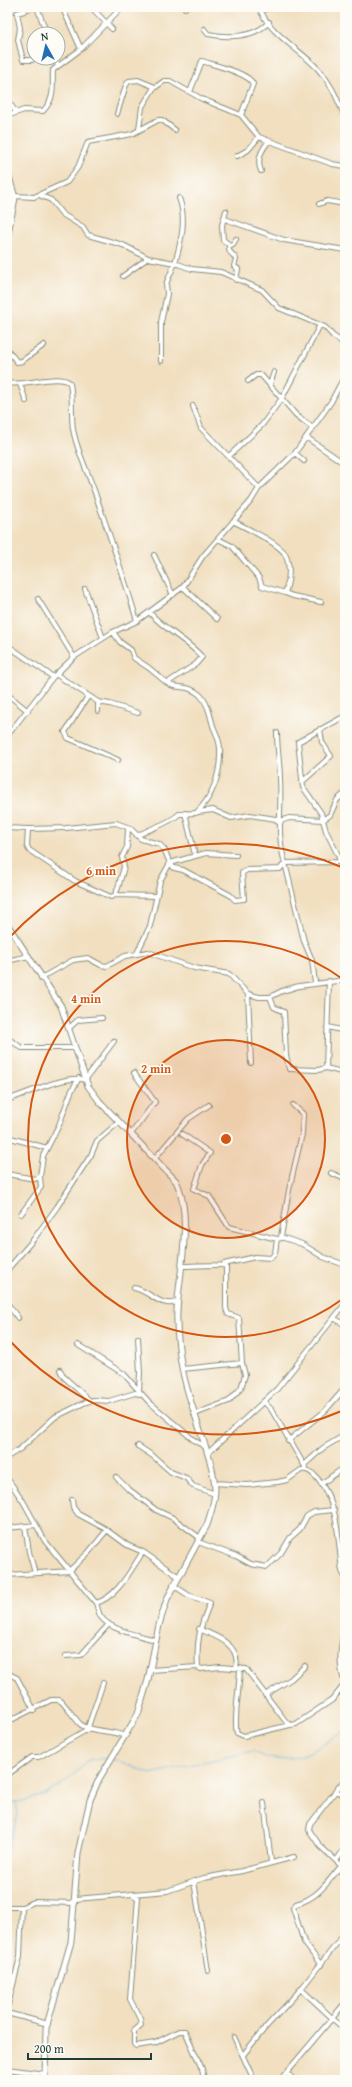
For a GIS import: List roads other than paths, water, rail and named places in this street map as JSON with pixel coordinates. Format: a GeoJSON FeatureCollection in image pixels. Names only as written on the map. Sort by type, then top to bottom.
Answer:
{"type":"FeatureCollection","features":[{"type":"Feature","properties":{"kind":"street"},"geometry":{"type":"LineString","coordinates":[[26,60],[23,60],[18,40],[20,28],[16,16],[17,13],[24,10],[23,7],[28,9],[36,7],[44,26]]}},
{"type":"Feature","properties":{"kind":"street"},"geometry":{"type":"LineString","coordinates":[[62,7],[81,49]]}},
{"type":"Feature","properties":{"kind":"street"},"geometry":{"type":"LineString","coordinates":[[91,7],[112,29]]}},
{"type":"Feature","properties":{"kind":"street"},"geometry":{"type":"LineString","coordinates":[[66,60],[81,49],[122,7]]}},
{"type":"Feature","properties":{"kind":"street"},"geometry":{"type":"LineString","coordinates":[[270,7],[260,9],[279,34],[306,57],[329,82],[336,94],[345,117]]}},
{"type":"Feature","properties":{"kind":"street"},"geometry":{"type":"LineString","coordinates":[[204,29],[208,34],[225,38],[260,31],[269,22]]}},
{"type":"Feature","properties":{"kind":"street"},"geometry":{"type":"LineString","coordinates":[[190,92],[202,61],[228,69],[247,78],[254,84],[241,115]]}},
{"type":"Feature","properties":{"kind":"street"},"geometry":{"type":"LineString","coordinates":[[7,116],[16,112],[43,111],[49,105],[54,90],[53,70],[58,66]]}},
{"type":"Feature","properties":{"kind":"street"},"geometry":{"type":"LineString","coordinates":[[117,114],[126,85],[129,81],[138,80],[155,87]]}},
{"type":"Feature","properties":{"kind":"street"},"geometry":{"type":"LineString","coordinates":[[139,129],[142,107],[155,87],[164,81],[170,81],[202,100],[241,115],[259,137],[332,164],[345,166]]}},
{"type":"Feature","properties":{"kind":"street"},"geometry":{"type":"LineString","coordinates":[[7,100],[16,112]]}},
{"type":"Feature","properties":{"kind":"street"},"geometry":{"type":"LineString","coordinates":[[15,196],[34,197],[67,182],[78,167],[88,142],[132,134],[158,120],[162,120],[175,130]]}},
{"type":"Feature","properties":{"kind":"street"},"geometry":{"type":"LineString","coordinates":[[237,156],[248,150],[259,137]]}},
{"type":"Feature","properties":{"kind":"street"},"geometry":{"type":"LineString","coordinates":[[261,171],[259,166],[260,157],[269,141]]}},
{"type":"Feature","properties":{"kind":"street"},"geometry":{"type":"LineString","coordinates":[[7,170],[15,196],[8,226],[7,238]]}},
{"type":"Feature","properties":{"kind":"street"},"geometry":{"type":"LineString","coordinates":[[39,195],[51,200],[62,214],[83,227],[88,235],[123,245],[148,258],[175,263],[192,269],[221,272],[236,280],[262,290],[279,308],[320,325],[345,344]]}},
{"type":"Feature","properties":{"kind":"street"},"geometry":{"type":"LineString","coordinates":[[161,361],[161,322],[167,294],[166,284],[175,263],[181,239],[183,222],[183,209],[179,198]]}},
{"type":"Feature","properties":{"kind":"street"},"geometry":{"type":"LineString","coordinates":[[319,204],[328,201],[345,204]]}},
{"type":"Feature","properties":{"kind":"street"},"geometry":{"type":"LineString","coordinates":[[226,211],[225,219],[222,225],[223,240],[230,246]]}},
{"type":"Feature","properties":{"kind":"street"},"geometry":{"type":"LineString","coordinates":[[225,219],[284,240],[345,250]]}},
{"type":"Feature","properties":{"kind":"street"},"geometry":{"type":"LineString","coordinates":[[236,239],[230,246],[229,253],[236,258],[234,266],[238,269],[236,280]]}},
{"type":"Feature","properties":{"kind":"street"},"geometry":{"type":"LineString","coordinates":[[123,276],[148,258]]}},
{"type":"Feature","properties":{"kind":"street"},"geometry":{"type":"LineString","coordinates":[[229,456],[262,425],[282,398],[320,325]]}},
{"type":"Feature","properties":{"kind":"street"},"geometry":{"type":"LineString","coordinates":[[7,349],[17,362],[22,361],[44,345]]}},
{"type":"Feature","properties":{"kind":"street"},"geometry":{"type":"LineString","coordinates":[[270,384],[274,372]]}},
{"type":"Feature","properties":{"kind":"street"},"geometry":{"type":"LineString","coordinates":[[248,381],[258,375],[270,384],[296,415],[312,428]]}},
{"type":"Feature","properties":{"kind":"street"},"geometry":{"type":"LineString","coordinates":[[7,736],[57,673],[74,657],[113,632],[137,621],[183,587],[203,556],[251,501],[259,488],[295,454],[331,402],[345,375]]}},
{"type":"Feature","properties":{"kind":"street"},"geometry":{"type":"LineString","coordinates":[[7,383],[20,384],[50,380],[62,380],[70,383],[73,398],[74,429],[87,474],[96,495],[133,603],[137,621]]}},
{"type":"Feature","properties":{"kind":"street"},"geometry":{"type":"LineString","coordinates":[[20,384],[26,401]]}},
{"type":"Feature","properties":{"kind":"street"},"geometry":{"type":"LineString","coordinates":[[193,406],[201,428],[259,488]]}},
{"type":"Feature","properties":{"kind":"street"},"geometry":{"type":"LineString","coordinates":[[306,437],[345,464]]}},
{"type":"Feature","properties":{"kind":"street"},"geometry":{"type":"LineString","coordinates":[[295,454],[304,461]]}},
{"type":"Feature","properties":{"kind":"street"},"geometry":{"type":"LineString","coordinates":[[233,521],[276,546],[284,553],[289,567],[288,583],[285,593]]}},
{"type":"Feature","properties":{"kind":"street"},"geometry":{"type":"LineString","coordinates":[[218,539],[232,546],[259,578],[262,586],[293,596],[321,602]]}},
{"type":"Feature","properties":{"kind":"street"},"geometry":{"type":"LineString","coordinates":[[154,555],[173,595]]}},
{"type":"Feature","properties":{"kind":"street"},"geometry":{"type":"LineString","coordinates":[[183,587],[217,620]]}},
{"type":"Feature","properties":{"kind":"street"},"geometry":{"type":"LineString","coordinates":[[84,589],[103,638]]}},
{"type":"Feature","properties":{"kind":"street"},"geometry":{"type":"LineString","coordinates":[[38,600],[74,657]]}},
{"type":"Feature","properties":{"kind":"street"},"geometry":{"type":"LineString","coordinates":[[150,612],[158,622],[193,647],[202,657],[196,664],[167,683]]}},
{"type":"Feature","properties":{"kind":"street"},"geometry":{"type":"LineString","coordinates":[[113,632],[120,642],[130,650],[134,658],[167,683],[175,687],[188,687],[203,699],[208,707],[220,746],[217,778],[208,799],[198,812]]}},
{"type":"Feature","properties":{"kind":"street"},"geometry":{"type":"LineString","coordinates":[[7,645],[53,678]]}},
{"type":"Feature","properties":{"kind":"street"},"geometry":{"type":"LineString","coordinates":[[57,673],[57,675],[66,682],[98,702],[110,704],[138,713]]}},
{"type":"Feature","properties":{"kind":"street"},"geometry":{"type":"LineString","coordinates":[[85,693],[87,698],[65,732],[68,738],[118,760]]}},
{"type":"Feature","properties":{"kind":"street"},"geometry":{"type":"LineString","coordinates":[[7,694],[28,711]]}},
{"type":"Feature","properties":{"kind":"street"},"geometry":{"type":"LineString","coordinates":[[98,702],[98,711]]}},
{"type":"Feature","properties":{"kind":"street"},"geometry":{"type":"LineString","coordinates":[[7,828],[28,829],[78,827],[111,822],[130,828],[137,836],[145,841],[162,846],[174,868],[183,870],[230,895],[235,900],[241,900],[244,899],[242,873],[247,870],[280,869],[285,863],[339,862],[339,857],[326,831],[323,820],[311,796],[302,787],[298,742],[345,716]]}},
{"type":"Feature","properties":{"kind":"street"},"geometry":{"type":"LineString","coordinates":[[302,782],[331,756],[322,742],[320,729]]}},
{"type":"Feature","properties":{"kind":"street"},"geometry":{"type":"LineString","coordinates":[[277,733],[280,780],[278,822],[280,848],[304,941],[312,960],[315,983]]}},
{"type":"Feature","properties":{"kind":"street"},"geometry":{"type":"LineString","coordinates":[[278,822],[289,818],[323,820],[330,815],[340,798],[345,793]]}},
{"type":"Feature","properties":{"kind":"street"},"geometry":{"type":"LineString","coordinates":[[340,798],[345,801]]}},
{"type":"Feature","properties":{"kind":"street"},"geometry":{"type":"LineString","coordinates":[[137,836],[154,827],[173,820],[179,814],[193,814],[213,810],[231,818],[250,815],[276,819],[278,822]]}},
{"type":"Feature","properties":{"kind":"street"},"geometry":{"type":"LineString","coordinates":[[185,813],[195,855]]}},
{"type":"Feature","properties":{"kind":"street"},"geometry":{"type":"LineString","coordinates":[[115,895],[124,868],[122,857],[126,847],[128,828]]}},
{"type":"Feature","properties":{"kind":"street"},"geometry":{"type":"LineString","coordinates":[[28,829],[28,848],[46,863],[89,889],[107,897],[115,895],[156,896]]}},
{"type":"Feature","properties":{"kind":"street"},"geometry":{"type":"LineString","coordinates":[[137,953],[150,926],[160,881],[170,863],[210,852],[236,855]]}},
{"type":"Feature","properties":{"kind":"street"},"geometry":{"type":"LineString","coordinates":[[7,924],[29,956],[41,978],[61,1006],[75,1048],[82,1079],[100,1102],[176,1181],[182,1196],[184,1220],[182,1266],[178,1301],[179,1346],[182,1369],[194,1414],[207,1450],[214,1483],[212,1512],[199,1540],[173,1585],[167,1599],[138,1714],[99,1779],[90,1800],[78,1853],[75,1901],[68,1959],[48,2024],[45,2039],[45,2080]]}},
{"type":"Feature","properties":{"kind":"street"},"geometry":{"type":"LineString","coordinates":[[41,978],[73,960],[88,958],[101,966],[107,966],[125,956],[137,953],[153,952],[194,968],[229,974],[248,994],[270,997],[288,989],[315,983],[345,980]]}},
{"type":"Feature","properties":{"kind":"street"},"geometry":{"type":"LineString","coordinates":[[7,961],[29,956]]}},
{"type":"Feature","properties":{"kind":"street"},"geometry":{"type":"LineString","coordinates":[[326,1068],[329,981]]}},
{"type":"Feature","properties":{"kind":"street"},"geometry":{"type":"LineString","coordinates":[[248,994],[251,1063]]}},
{"type":"Feature","properties":{"kind":"street"},"geometry":{"type":"LineString","coordinates":[[270,997],[274,1007],[284,1012],[286,1055],[289,1068],[318,1070],[326,1068],[345,1073]]}},
{"type":"Feature","properties":{"kind":"street"},"geometry":{"type":"LineString","coordinates":[[69,1028],[78,1020],[102,1018]]}},
{"type":"Feature","properties":{"kind":"street"},"geometry":{"type":"LineString","coordinates":[[328,1027],[345,1031]]}},
{"type":"Feature","properties":{"kind":"street"},"geometry":{"type":"LineString","coordinates":[[7,1038],[22,1048],[75,1048]]}},
{"type":"Feature","properties":{"kind":"street"},"geometry":{"type":"LineString","coordinates":[[21,1214],[41,1187],[40,1177],[43,1156],[59,1125],[71,1092],[114,1041]]}},
{"type":"Feature","properties":{"kind":"street"},"geometry":{"type":"LineString","coordinates":[[131,1134],[155,1102],[134,1073]]}},
{"type":"Feature","properties":{"kind":"street"},"geometry":{"type":"LineString","coordinates":[[10,1099],[60,1082],[82,1079]]}},
{"type":"Feature","properties":{"kind":"street"},"geometry":{"type":"LineString","coordinates":[[155,1158],[188,1119],[209,1105]]}},
{"type":"Feature","properties":{"kind":"street"},"geometry":{"type":"LineString","coordinates":[[282,1238],[289,1190],[302,1134],[303,1114],[293,1105]]}},
{"type":"Feature","properties":{"kind":"street"},"geometry":{"type":"LineString","coordinates":[[7,1270],[30,1244],[57,1207],[92,1155],[97,1141],[119,1122]]}},
{"type":"Feature","properties":{"kind":"street"},"geometry":{"type":"LineString","coordinates":[[182,1134],[210,1153],[202,1165],[194,1188],[209,1196],[229,1227],[277,1239],[282,1238],[298,1243],[323,1257],[345,1265]]}},
{"type":"Feature","properties":{"kind":"street"},"geometry":{"type":"LineString","coordinates":[[7,1137],[47,1148]]}},
{"type":"Feature","properties":{"kind":"street"},"geometry":{"type":"LineString","coordinates":[[331,1173],[345,1179]]}},
{"type":"Feature","properties":{"kind":"street"},"geometry":{"type":"LineString","coordinates":[[7,1174],[35,1179],[40,1177]]}},
{"type":"Feature","properties":{"kind":"street"},"geometry":{"type":"LineString","coordinates":[[182,1266],[206,1267],[255,1258],[271,1258],[275,1253],[277,1239]]}},
{"type":"Feature","properties":{"kind":"street"},"geometry":{"type":"LineString","coordinates":[[194,1414],[221,1406],[234,1397],[244,1381],[245,1375],[242,1363],[239,1318],[228,1314],[226,1308],[227,1275],[224,1264]]}},
{"type":"Feature","properties":{"kind":"street"},"geometry":{"type":"LineString","coordinates":[[134,1288],[140,1289],[150,1296],[166,1303],[178,1301]]}},
{"type":"Feature","properties":{"kind":"street"},"geometry":{"type":"LineString","coordinates":[[7,1302],[18,1318]]}},
{"type":"Feature","properties":{"kind":"street"},"geometry":{"type":"LineString","coordinates":[[207,1450],[264,1402],[288,1377],[345,1304]]}},
{"type":"Feature","properties":{"kind":"street"},"geometry":{"type":"LineString","coordinates":[[334,1318],[345,1325]]}},
{"type":"Feature","properties":{"kind":"street"},"geometry":{"type":"LineString","coordinates":[[138,1338],[140,1373],[139,1392]]}},
{"type":"Feature","properties":{"kind":"street"},"geometry":{"type":"LineString","coordinates":[[78,1345],[124,1374],[139,1392],[207,1450]]}},
{"type":"Feature","properties":{"kind":"street"},"geometry":{"type":"LineString","coordinates":[[182,1369],[242,1363]]}},
{"type":"Feature","properties":{"kind":"street"},"geometry":{"type":"LineString","coordinates":[[60,1370],[64,1377],[89,1400]]}},
{"type":"Feature","properties":{"kind":"street"},"geometry":{"type":"LineString","coordinates":[[288,1441],[325,1410],[345,1388]]}},
{"type":"Feature","properties":{"kind":"street"},"geometry":{"type":"LineString","coordinates":[[7,1457],[20,1449],[55,1417],[89,1400],[109,1401],[139,1392]]}},
{"type":"Feature","properties":{"kind":"street"},"geometry":{"type":"LineString","coordinates":[[264,1402],[271,1409],[288,1441],[307,1470],[312,1473],[326,1490],[334,1510],[339,1550],[345,1577]]}},
{"type":"Feature","properties":{"kind":"street"},"geometry":{"type":"LineString","coordinates":[[304,1465],[323,1448],[345,1435]]}},
{"type":"Feature","properties":{"kind":"street"},"geometry":{"type":"LineString","coordinates":[[138,1446],[170,1472],[186,1478],[194,1486],[214,1494]]}},
{"type":"Feature","properties":{"kind":"street"},"geometry":{"type":"LineString","coordinates":[[321,1484],[345,1467]]}},
{"type":"Feature","properties":{"kind":"street"},"geometry":{"type":"LineString","coordinates":[[214,1483],[247,1485],[278,1482],[287,1480],[301,1470],[307,1470]]}},
{"type":"Feature","properties":{"kind":"street"},"geometry":{"type":"LineString","coordinates":[[116,1477],[127,1488],[156,1510],[173,1518],[199,1540],[251,1564],[267,1567],[281,1553],[290,1538],[300,1529],[307,1516],[314,1512],[334,1510]]}},
{"type":"Feature","properties":{"kind":"street"},"geometry":{"type":"LineString","coordinates":[[7,1478],[23,1501],[56,1556],[70,1570],[96,1603],[100,1616],[109,1624],[134,1634],[156,1640]]}},
{"type":"Feature","properties":{"kind":"street"},"geometry":{"type":"LineString","coordinates":[[72,1500],[73,1507],[78,1514],[107,1530],[127,1545],[143,1552],[178,1578]]}},
{"type":"Feature","properties":{"kind":"street"},"geometry":{"type":"LineString","coordinates":[[7,1528],[36,1524]]}},
{"type":"Feature","properties":{"kind":"street"},"geometry":{"type":"LineString","coordinates":[[25,1526],[29,1552],[35,1573]]}},
{"type":"Feature","properties":{"kind":"street"},"geometry":{"type":"LineString","coordinates":[[7,1575],[70,1570],[88,1553],[107,1530]]}},
{"type":"Feature","properties":{"kind":"street"},"geometry":{"type":"LineString","coordinates":[[339,1550],[345,1550]]}},
{"type":"Feature","properties":{"kind":"street"},"geometry":{"type":"LineString","coordinates":[[96,1603],[105,1600],[113,1594],[143,1552]]}},
{"type":"Feature","properties":{"kind":"street"},"geometry":{"type":"LineString","coordinates":[[173,1585],[188,1595],[210,1603],[199,1629],[197,1647],[198,1667]]}},
{"type":"Feature","properties":{"kind":"street"},"geometry":{"type":"LineString","coordinates":[[65,1656],[81,1655],[109,1624]]}},
{"type":"Feature","properties":{"kind":"street"},"geometry":{"type":"LineString","coordinates":[[199,1629],[225,1641],[236,1656],[238,1661],[239,1692],[236,1721],[237,1733],[244,1736],[300,1722],[307,1715],[332,1700],[345,1684],[340,1669],[340,1651],[345,1628]]}},
{"type":"Feature","properties":{"kind":"street"},"geometry":{"type":"LineString","coordinates":[[265,1695],[291,1679],[305,1666]]}},
{"type":"Feature","properties":{"kind":"street"},"geometry":{"type":"LineString","coordinates":[[150,1670],[198,1667],[201,1669],[238,1668],[248,1672],[290,1725]]}},
{"type":"Feature","properties":{"kind":"street"},"geometry":{"type":"LineString","coordinates":[[7,1674],[17,1678],[34,1710]]}},
{"type":"Feature","properties":{"kind":"street"},"geometry":{"type":"LineString","coordinates":[[7,1775],[32,1757],[39,1757],[89,1728],[103,1683]]}},
{"type":"Feature","properties":{"kind":"street"},"geometry":{"type":"LineString","coordinates":[[7,1722],[34,1710],[51,1700],[59,1700],[81,1725],[89,1728],[117,1732],[125,1736]]}},
{"type":"Feature","properties":{"kind":"street"},"geometry":{"type":"LineString","coordinates":[[321,1965],[304,1942],[293,1908],[296,1904],[309,1900],[316,1895],[343,1867],[314,1839],[309,1830],[310,1824],[345,1779]]}},
{"type":"Feature","properties":{"kind":"street"},"geometry":{"type":"LineString","coordinates":[[337,1791],[345,1797]]}},
{"type":"Feature","properties":{"kind":"street"},"geometry":{"type":"LineString","coordinates":[[264,1802],[270,1862]]}},
{"type":"Feature","properties":{"kind":"street"},"geometry":{"type":"LineString","coordinates":[[336,1861],[345,1848]]}},
{"type":"Feature","properties":{"kind":"street"},"geometry":{"type":"LineString","coordinates":[[7,1907],[22,1907],[34,1902],[75,1901],[167,1890],[194,1881],[294,1857]]}},
{"type":"Feature","properties":{"kind":"street"},"geometry":{"type":"LineString","coordinates":[[194,1881],[208,1971]]}},
{"type":"Feature","properties":{"kind":"street"},"geometry":{"type":"LineString","coordinates":[[132,1894],[138,1898],[130,1999],[140,2019],[141,2025],[134,2031],[134,2044],[136,2046],[155,2043],[179,2031],[185,2031],[202,2069],[204,2080]]}},
{"type":"Feature","properties":{"kind":"street"},"geometry":{"type":"LineString","coordinates":[[7,2009],[20,1957],[22,1907]]}},
{"type":"Feature","properties":{"kind":"street"},"geometry":{"type":"LineString","coordinates":[[244,2055],[264,2028],[301,1989],[345,1934]]}},
{"type":"Feature","properties":{"kind":"street"},"geometry":{"type":"LineString","coordinates":[[301,1989],[345,2030]]}},
{"type":"Feature","properties":{"kind":"street"},"geometry":{"type":"LineString","coordinates":[[280,2080],[345,2003]]}},
{"type":"Feature","properties":{"kind":"street"},"geometry":{"type":"LineString","coordinates":[[7,2013],[48,2024]]}},
{"type":"Feature","properties":{"kind":"street"},"geometry":{"type":"LineString","coordinates":[[234,2038],[244,2055],[254,2080]]}},
{"type":"Feature","properties":{"kind":"street"},"geometry":{"type":"LineString","coordinates":[[7,2068],[45,2074]]}},
{"type":"Feature","properties":{"kind":"street"},"geometry":{"type":"LineString","coordinates":[[287,2073],[294,2080]]}},
{"type":"Feature","properties":{"kind":"waterway"},"geometry":{"type":"LineString","coordinates":[[113,1760],[150,1774],[253,1751],[261,1756],[287,1759],[305,1754],[345,1732]]}},
{"type":"Feature","properties":{"kind":"waterway"},"geometry":{"type":"LineString","coordinates":[[7,1802],[19,1802],[41,1796],[62,1784],[88,1760],[100,1758],[108,1759]]}},
{"type":"Feature","properties":{"kind":"waterway"},"geometry":{"type":"LineString","coordinates":[[7,1852],[18,1814],[16,1802]]}}]}
